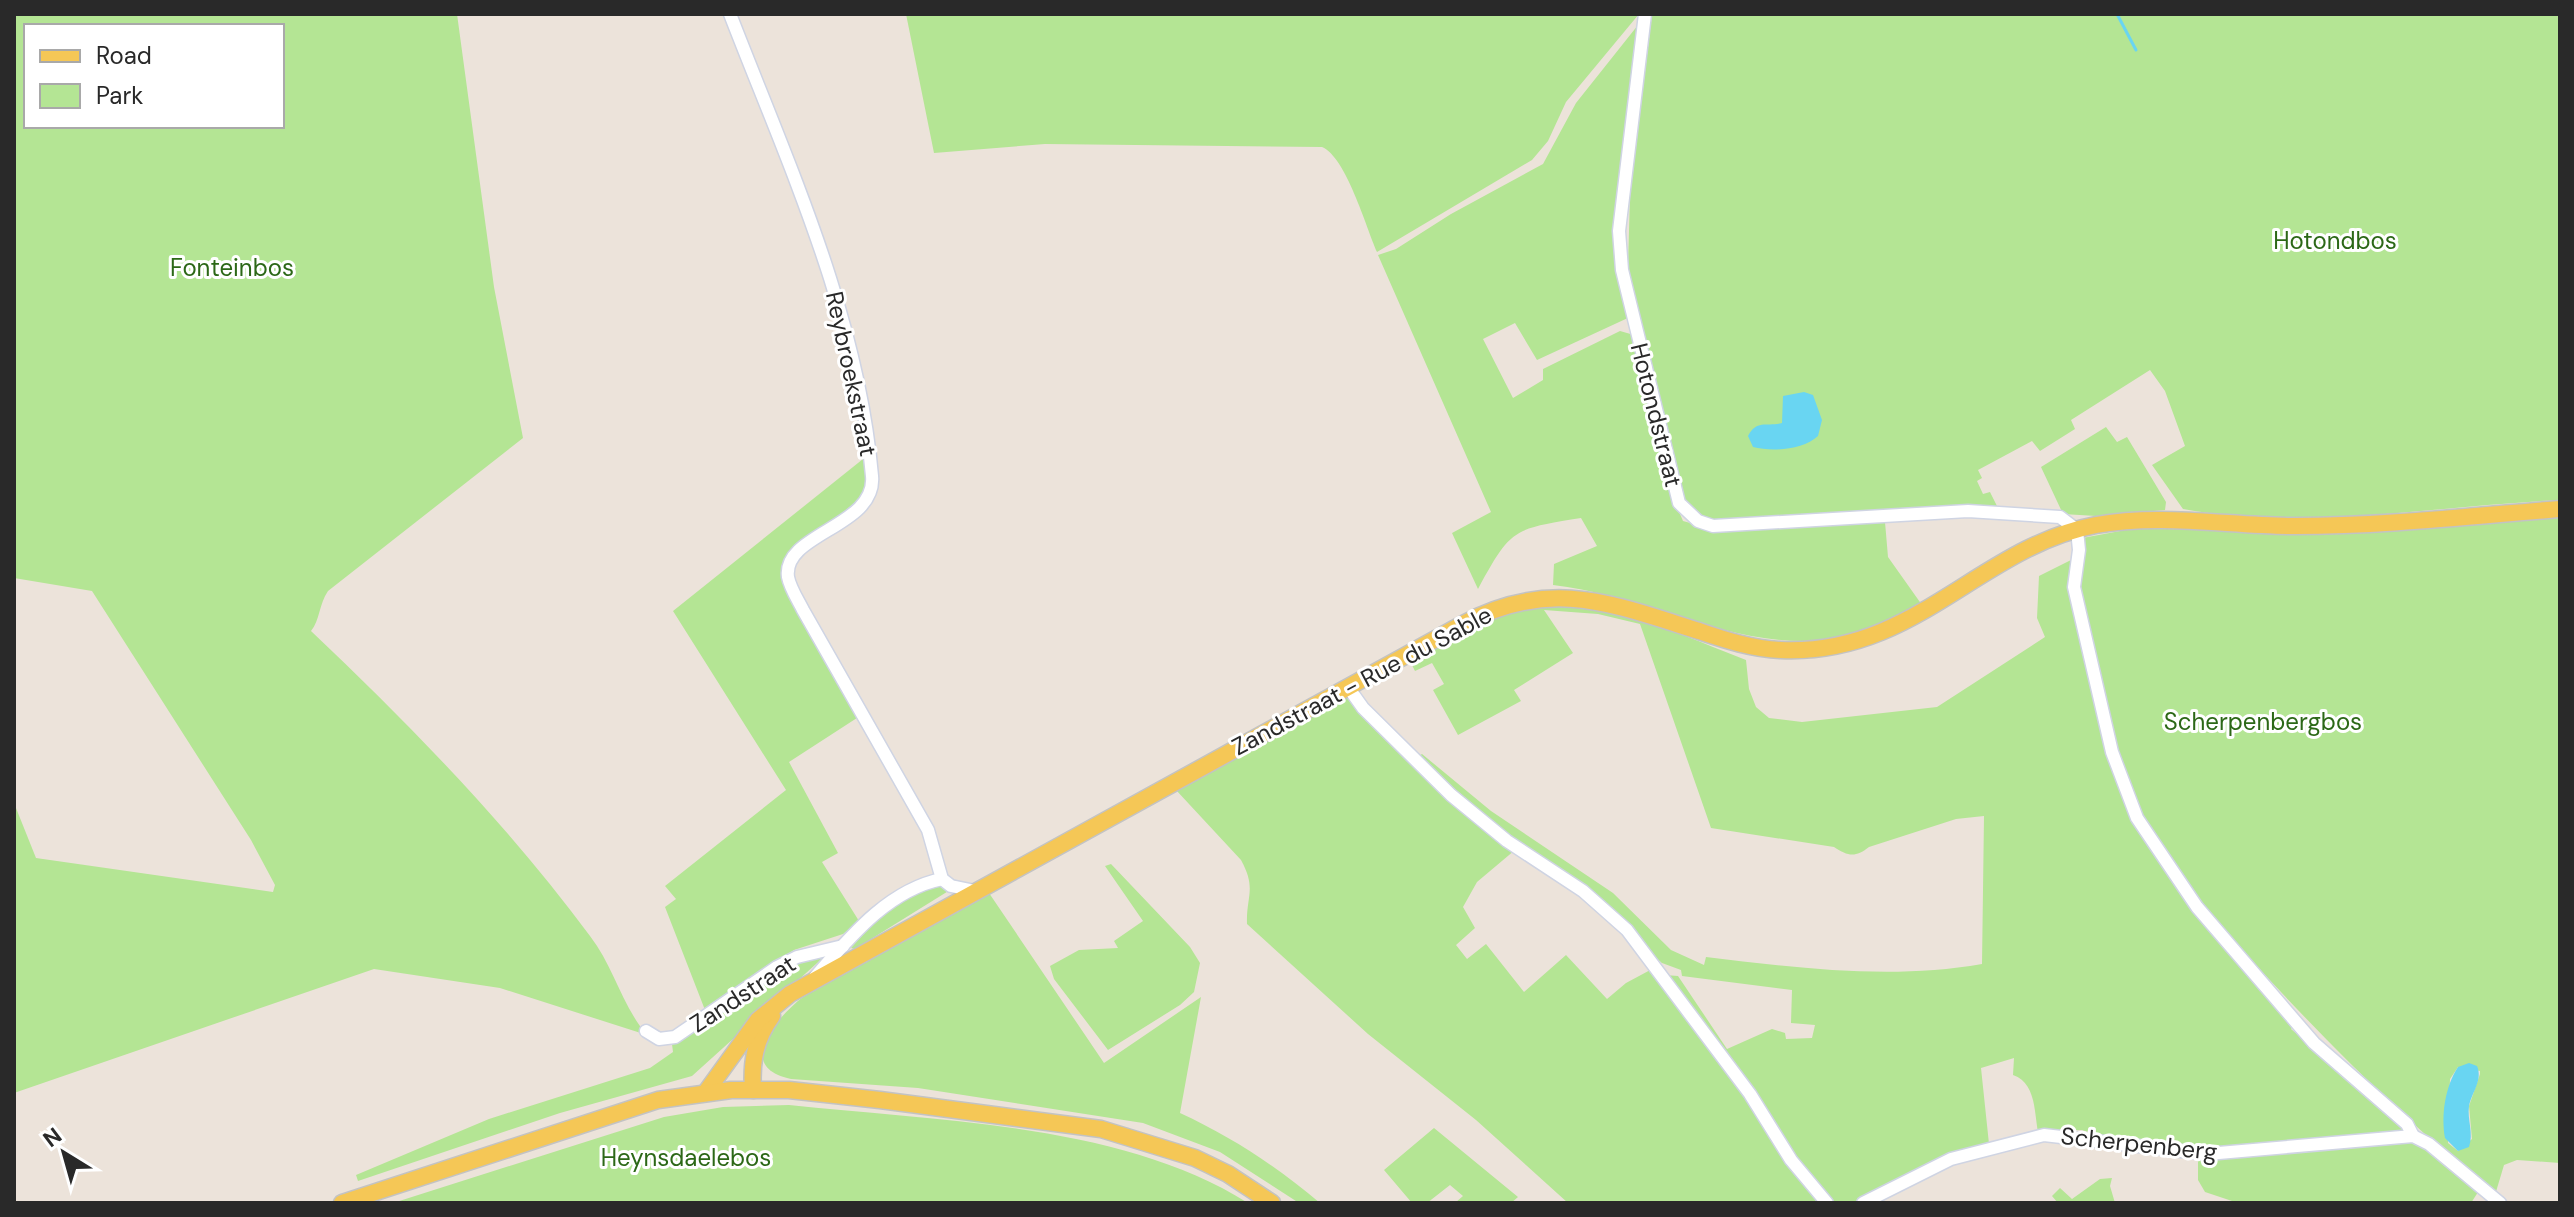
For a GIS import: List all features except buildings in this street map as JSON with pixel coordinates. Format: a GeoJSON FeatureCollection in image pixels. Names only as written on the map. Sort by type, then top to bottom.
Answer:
{"type":"FeatureCollection","features":[{"type":"Feature","properties":{"kind":"main road","name":"Zandstraat - Rue du Sable"},"geometry":{"type":"LineString","coordinates":[[706,1092],[758,1020],[775,1004],[808,984],[1474,618],[1527,598],[1551,596],[1626,608],[1755,646],[1793,650],[1846,645],[1914,618],[2024,553],[2125,521],[2339,526],[2560,509]]}},
{"type":"Feature","properties":{"kind":"main road","name":"Zandstraat - Rue du Sable"},"geometry":{"type":"LineString","coordinates":[[753,1090],[752,1069],[764,1027],[808,984]]}},
{"type":"Feature","properties":{"kind":"main road"},"geometry":{"type":"LineString","coordinates":[[342,1203],[644,1104],[706,1092],[753,1090],[880,1100],[1101,1129],[1195,1158],[1272,1203]]}},
{"type":"Feature","properties":{"kind":"street","name":"Reybroekstraat"},"geometry":{"type":"LineString","coordinates":[[730,14],[830,277],[855,372],[873,478],[871,493],[863,507],[796,554],[788,577],[803,610],[928,830],[942,879]]}},
{"type":"Feature","properties":{"kind":"street","name":"Hotondstraat"},"geometry":{"type":"LineString","coordinates":[[1645,14],[1619,231],[1622,270],[1673,489],[1687,513],[1713,526],[1736,527],[1968,511],[2060,517],[2078,536]]}},
{"type":"Feature","properties":{"kind":"street"},"geometry":{"type":"LineString","coordinates":[[2078,536],[2074,587],[2112,752],[2137,818],[2197,907],[2314,1043],[2407,1124],[2413,1136],[2429,1144],[2500,1203]]}},
{"type":"Feature","properties":{"kind":"street"},"geometry":{"type":"LineString","coordinates":[[1348,687],[1363,708],[1451,795],[1517,848],[1583,891],[1627,930],[1750,1094],[1791,1160],[1827,1203]]}},
{"type":"Feature","properties":{"kind":"street"},"geometry":{"type":"LineString","coordinates":[[942,879],[951,886],[975,891]]}},
{"type":"Feature","properties":{"kind":"street","name":"Zandstraat"},"geometry":{"type":"LineString","coordinates":[[808,984],[843,946],[907,888],[942,879]]}},
{"type":"Feature","properties":{"kind":"street","name":"Zandstraat"},"geometry":{"type":"LineString","coordinates":[[646,1031],[659,1039],[675,1037],[777,967],[797,957],[843,946]]}},
{"type":"Feature","properties":{"kind":"street","name":"Scherpenberg"},"geometry":{"type":"LineString","coordinates":[[1863,1203],[1951,1159],[2044,1135],[2207,1154],[2413,1136]]}},
{"type":"Feature","properties":{"kind":"green space","name":"Fonteinbos"},"geometry":{"type":"Polygon","coordinates":[[[14,14],[457,14],[494,287],[523,438],[328,591],[311,631],[422,740],[526,855],[598,948],[631,1012],[647,1035],[500,988],[374,969],[14,1093],[14,803],[36,858],[273,892],[275,885],[251,840],[92,591],[14,578],[14,14]]]}},
{"type":"Feature","properties":{"kind":"green space"},"geometry":{"type":"Polygon","coordinates":[[[906,14],[1639,14],[1566,102],[1548,141],[1532,160],[1377,252],[1347,178],[1331,153],[1322,147],[1045,144],[934,153],[906,14]]]}},
{"type":"Feature","properties":{"kind":"green space","name":"Hotondbos"},"geometry":{"type":"Polygon","coordinates":[[[1652,14],[2560,14],[2560,500],[2324,517],[2277,518],[2183,509],[2152,465],[2185,446],[2165,391],[2150,370],[2071,420],[2075,429],[2040,451],[2032,441],[1978,470],[1982,478],[1977,481],[1983,494],[1990,492],[1997,506],[1741,523],[1703,520],[1682,497],[1628,266],[1630,196],[1652,14]]]}},
{"type":"Feature","properties":{"kind":"green space"},"geometry":{"type":"Polygon","coordinates":[[[1642,20],[1621,188],[1630,317],[1537,360],[1515,323],[1483,339],[1513,398],[1543,380],[1543,369],[1620,331],[1634,335],[1674,500],[1683,521],[1715,530],[1885,522],[1888,557],[1922,605],[1850,636],[1789,641],[1755,637],[1621,599],[1553,585],[1554,564],[1597,546],[1581,518],[1541,525],[1516,535],[1498,554],[1478,589],[1452,533],[1491,512],[1378,255],[1396,249],[1451,214],[1543,164],[1576,103],[1642,20]]]}},
{"type":"Feature","properties":{"kind":"green space"},"geometry":{"type":"Polygon","coordinates":[[[2106,427],[2117,442],[2127,437],[2166,502],[2165,510],[2096,516],[2063,514],[2041,467],[2106,427]]]}},
{"type":"Feature","properties":{"kind":"green space"},"geometry":{"type":"Polygon","coordinates":[[[868,455],[865,498],[785,565],[860,716],[789,762],[838,853],[822,862],[859,921],[843,934],[794,950],[705,1010],[665,907],[676,899],[665,886],[786,790],[673,611],[868,455]]]}},
{"type":"Feature","properties":{"kind":"green space","name":"Scherpenbergbos"},"geometry":{"type":"Polygon","coordinates":[[[2560,518],[2560,1163],[2517,1160],[2504,1165],[2495,1195],[2360,1073],[2234,941],[2295,1024],[2291,1029],[2405,1126],[2405,1132],[2195,1151],[2130,1142],[2081,1130],[2038,1132],[2030,1091],[2021,1079],[2013,1075],[2014,1058],[1981,1068],[1989,1144],[1955,1154],[1855,1203],[1835,1203],[1822,1190],[1825,1203],[1568,1203],[1476,1120],[1368,1034],[1247,924],[1250,886],[1241,860],[1176,790],[1348,696],[1515,850],[1477,882],[1463,907],[1475,928],[1456,945],[1467,959],[1486,944],[1524,992],[1566,955],[1607,999],[1626,983],[1654,968],[1665,975],[1678,976],[1727,1049],[1772,1029],[1785,1033],[1786,1039],[1812,1038],[1815,1025],[1791,1023],[1792,990],[1682,976],[1681,970],[1662,963],[1417,757],[1422,754],[1491,811],[1613,893],[1671,950],[1704,965],[1706,957],[1879,972],[1982,964],[1984,816],[1956,819],[1852,854],[1834,847],[1711,828],[1640,624],[1598,614],[1544,610],[1573,653],[1514,690],[1521,701],[1458,735],[1433,690],[1444,684],[1432,663],[1415,671],[1410,661],[1496,617],[1540,608],[1570,607],[1600,611],[1660,627],[1746,660],[1749,689],[1756,707],[1769,718],[1802,722],[1937,707],[2045,637],[2037,618],[2039,576],[2075,558],[2077,539],[2142,527],[2307,534],[2560,518]],[[2458,1067],[2450,1079],[2448,1143],[2458,1151],[2472,1139],[2469,1106],[2480,1071],[2458,1067]]]}},
{"type":"Feature","properties":{"kind":"green space"},"geometry":{"type":"Polygon","coordinates":[[[1111,864],[1190,947],[1200,963],[1194,992],[1180,1005],[1108,1050],[1054,979],[1050,966],[1079,950],[1118,948],[1114,941],[1143,921],[1105,866],[1111,864]]]}},
{"type":"Feature","properties":{"kind":"green space"},"geometry":{"type":"Polygon","coordinates":[[[939,883],[950,890],[855,949],[851,948],[889,905],[939,883]]]}},
{"type":"Feature","properties":{"kind":"green space"},"geometry":{"type":"Polygon","coordinates":[[[989,893],[1104,1063],[1201,997],[1180,1113],[1253,1153],[1320,1203],[1299,1203],[1220,1152],[1143,1123],[918,1088],[791,1079],[774,1073],[765,1064],[762,1053],[772,1029],[803,997],[989,893]]]}},
{"type":"Feature","properties":{"kind":"green space"},"geometry":{"type":"Polygon","coordinates":[[[826,955],[692,1076],[560,1113],[358,1181],[356,1175],[489,1119],[650,1068],[673,1052],[672,1044],[783,967],[826,955]]]}},
{"type":"Feature","properties":{"kind":"green space","name":"Heynsdaelebos"},"geometry":{"type":"Polygon","coordinates":[[[789,1105],[965,1122],[1086,1141],[1144,1156],[1198,1176],[1248,1203],[393,1203],[664,1117],[723,1107],[789,1105]]]}},
{"type":"Feature","properties":{"kind":"green space"},"geometry":{"type":"Polygon","coordinates":[[[1434,1128],[1518,1197],[1511,1203],[1455,1203],[1463,1196],[1450,1185],[1427,1203],[1412,1203],[1384,1170],[1434,1128]]]}},
{"type":"Feature","properties":{"kind":"green space"},"geometry":{"type":"Polygon","coordinates":[[[2411,1137],[2480,1189],[2471,1203],[2238,1203],[2205,1192],[2198,1180],[2198,1161],[2411,1137]]]}},
{"type":"Feature","properties":{"kind":"green space"},"geometry":{"type":"Polygon","coordinates":[[[2112,1178],[2110,1186],[2115,1203],[2058,1203],[2052,1196],[2060,1188],[2072,1199],[2100,1179],[2112,1178]]]}},
{"type":"Feature","properties":{"kind":"water"},"geometry":{"type":"Polygon","coordinates":[[[1804,392],[1813,395],[1822,420],[1818,436],[1787,449],[1753,447],[1748,436],[1755,427],[1782,423],[1783,396],[1804,392]]]}},
{"type":"Feature","properties":{"kind":"water"},"geometry":{"type":"Polygon","coordinates":[[[2469,1063],[2477,1066],[2479,1076],[2469,1106],[2469,1147],[2458,1151],[2445,1138],[2444,1111],[2447,1092],[2458,1067],[2469,1063]]]}},
{"type":"Feature","properties":{"kind":"waterway"},"geometry":{"type":"LineString","coordinates":[[2117,14],[2136,50]]}}]}
